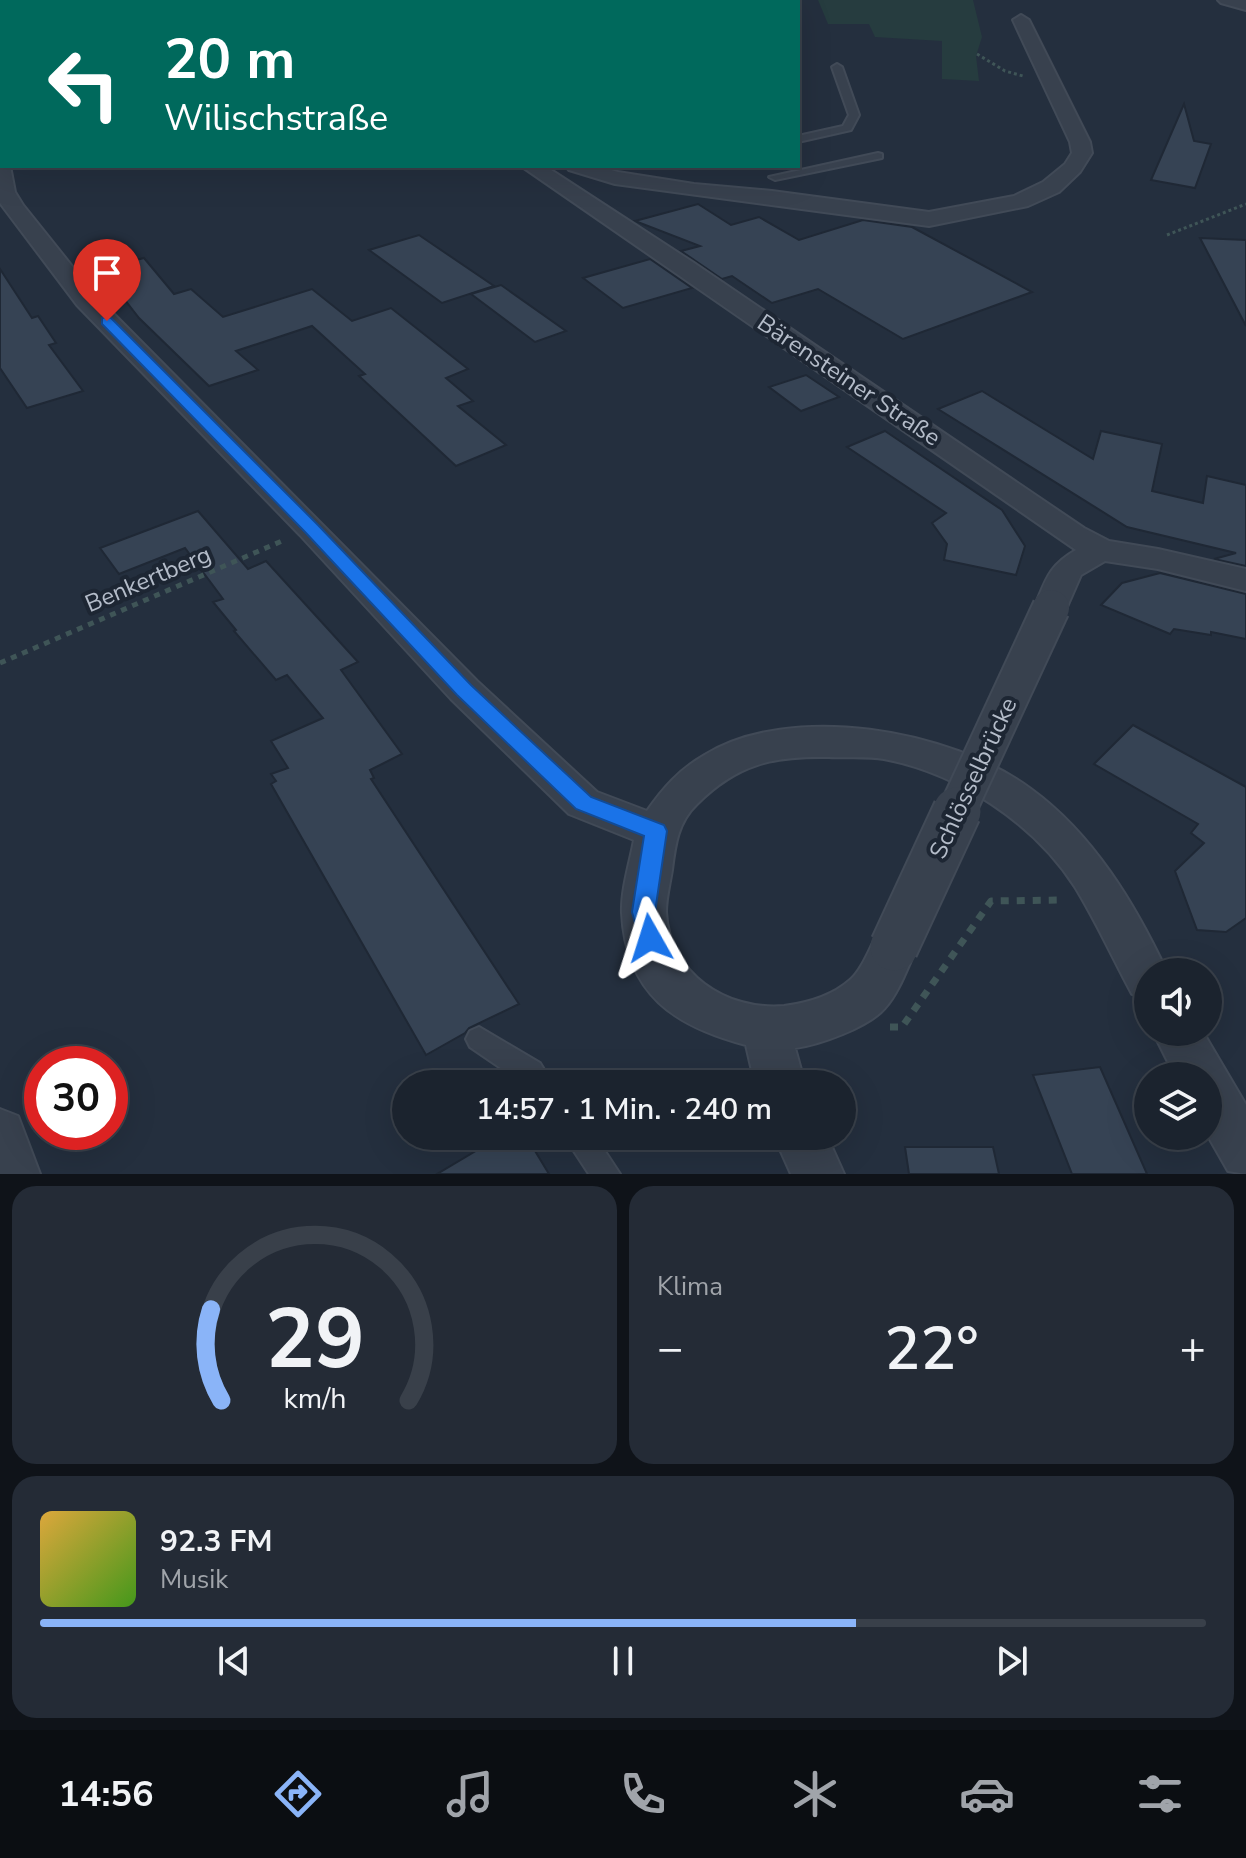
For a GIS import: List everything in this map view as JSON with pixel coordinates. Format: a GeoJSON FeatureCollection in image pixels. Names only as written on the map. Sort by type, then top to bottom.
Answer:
{"type":"FeatureCollection","features":[{"type":"Feature","properties":{"kind":"street"},"geometry":{"type":"LineString","coordinates":[[1226,0],[1246,5]]}},
{"type":"Feature","properties":{"kind":"street"},"geometry":{"type":"LineString","coordinates":[[582,168],[615,178],[694,190],[772,180],[929,219],[1031,196],[1051,187],[1073,168],[1082,153],[1080,142],[1021,20]]}},
{"type":"Feature","properties":{"kind":"street","name":"Bärensteiner Straße"},"geometry":{"type":"LineString","coordinates":[[534,168],[686,268],[1073,535],[1100,550]]}},
{"type":"Feature","properties":{"kind":"street"},"geometry":{"type":"LineString","coordinates":[[1,183],[86,300],[311,528],[464,690],[583,803],[656,831]]}},
{"type":"Feature","properties":{"kind":"street"},"geometry":{"type":"LineString","coordinates":[[1100,550],[1158,559],[1246,580]]}},
{"type":"Feature","properties":{"kind":"street","name":"Schlösselbrücke"},"geometry":{"type":"LineString","coordinates":[[766,1029],[817,1024],[868,994],[894,947],[1067,569],[1100,550]]}},
{"type":"Feature","properties":{"kind":"street"},"geometry":{"type":"LineString","coordinates":[[776,1070],[766,1029],[712,1015],[679,993],[656,964],[644,912],[656,831],[681,794],[718,765],[754,750],[788,742],[881,744],[943,760],[1016,799],[1070,849],[1103,899],[1136,958]]}},
{"type":"Feature","properties":{"kind":"street"},"geometry":{"type":"LineString","coordinates":[[1222,1112],[1246,1153]]}},
{"type":"Feature","properties":{"kind":"street"},"geometry":{"type":"LineString","coordinates":[[0,1134],[14,1174]]}},
{"type":"Feature","properties":{"kind":"street"},"geometry":{"type":"LineString","coordinates":[[807,1150],[818,1174]]}},
{"type":"Feature","properties":{"kind":"lane"},"geometry":{"type":"LineString","coordinates":[[800,139],[847,128],[854,115],[837,67]]}},
{"type":"Feature","properties":{"kind":"lane"},"geometry":{"type":"LineString","coordinates":[[772,180],[878,156]]}},
{"type":"Feature","properties":{"kind":"lane"},"geometry":{"type":"LineString","coordinates":[[479,1039],[528,1070]]}},
{"type":"Feature","properties":{"kind":"lane"},"geometry":{"type":"LineString","coordinates":[[588,1150],[606,1174]]}},
{"type":"Feature","properties":{"kind":"path"},"geometry":{"type":"LineString","coordinates":[[977,54],[1020,76],[1048,77]]}},
{"type":"Feature","properties":{"kind":"path"},"geometry":{"type":"LineString","coordinates":[[1167,235],[1246,204]]}},
{"type":"Feature","properties":{"kind":"path","name":"Benkertberg"},"geometry":{"type":"LineString","coordinates":[[0,663],[311,528]]}},
{"type":"Feature","properties":{"kind":"path"},"geometry":{"type":"LineString","coordinates":[[936,978],[991,901],[1103,899]]}},
{"type":"Feature","properties":{"kind":"green space"},"geometry":{"type":"Polygon","coordinates":[[[818,0],[973,0],[982,37],[976,56],[979,81],[942,79],[942,41],[875,37],[869,24],[828,24],[818,0]]]}},
{"type":"Feature","properties":{"kind":"building"},"geometry":{"type":"Polygon","coordinates":[[[1184,104],[1194,141],[1211,144],[1195,188],[1151,180],[1184,104]]]}},
{"type":"Feature","properties":{"kind":"building"},"geometry":{"type":"Polygon","coordinates":[[[698,204],[731,225],[759,217],[799,240],[863,220],[912,227],[1032,292],[903,339],[818,289],[772,303],[732,276],[722,279],[681,251],[700,246],[635,221],[698,204]]]}},
{"type":"Feature","properties":{"kind":"building"},"geometry":{"type":"Polygon","coordinates":[[[419,235],[494,286],[442,303],[369,250],[419,235]]]}},
{"type":"Feature","properties":{"kind":"building"},"geometry":{"type":"Polygon","coordinates":[[[1200,238],[1246,240],[1246,326],[1200,238]]]}},
{"type":"Feature","properties":{"kind":"building"},"geometry":{"type":"Polygon","coordinates":[[[144,258],[174,294],[191,289],[223,317],[312,289],[352,321],[391,308],[468,369],[446,378],[473,401],[458,406],[506,445],[456,466],[359,376],[365,374],[312,326],[236,351],[258,370],[209,386],[139,318],[101,269],[144,258]]]}},
{"type":"Feature","properties":{"kind":"building"},"geometry":{"type":"Polygon","coordinates":[[[650,259],[692,288],[623,308],[583,278],[650,259]]]}},
{"type":"Feature","properties":{"kind":"building"},"geometry":{"type":"Polygon","coordinates":[[[0,269],[32,318],[38,316],[56,343],[49,345],[83,391],[27,408],[0,368],[0,269]]]}},
{"type":"Feature","properties":{"kind":"building"},"geometry":{"type":"Polygon","coordinates":[[[501,285],[566,331],[535,342],[471,294],[501,285]]]}},
{"type":"Feature","properties":{"kind":"building"},"geometry":{"type":"Polygon","coordinates":[[[806,375],[839,397],[801,411],[769,387],[806,375]]]}},
{"type":"Feature","properties":{"kind":"building"},"geometry":{"type":"Polygon","coordinates":[[[982,391],[1093,459],[1101,431],[1162,444],[1152,491],[1203,503],[1207,476],[1246,485],[1246,566],[1214,559],[1236,553],[1127,527],[938,409],[982,391]]]}},
{"type":"Feature","properties":{"kind":"building"},"geometry":{"type":"Polygon","coordinates":[[[885,431],[1002,510],[1025,546],[1016,575],[944,560],[947,544],[932,523],[946,513],[847,447],[885,431]]]}},
{"type":"Feature","properties":{"kind":"building"},"geometry":{"type":"Polygon","coordinates":[[[198,511],[248,569],[266,561],[358,662],[341,670],[402,754],[370,770],[374,778],[371,779],[519,1004],[469,1028],[426,1055],[271,784],[276,781],[271,774],[288,768],[271,741],[323,718],[287,675],[276,680],[234,631],[213,602],[223,599],[185,548],[119,574],[100,548],[198,511]]]}},
{"type":"Feature","properties":{"kind":"building"},"geometry":{"type":"Polygon","coordinates":[[[1160,573],[1246,594],[1246,639],[1174,629],[1170,634],[1101,605],[1122,583],[1160,573]]]}},
{"type":"Feature","properties":{"kind":"building"},"geometry":{"type":"Polygon","coordinates":[[[1133,725],[1246,787],[1246,918],[1226,932],[1197,930],[1175,871],[1204,843],[1191,833],[1198,824],[1094,764],[1133,725]]]}},
{"type":"Feature","properties":{"kind":"building"},"geometry":{"type":"Polygon","coordinates":[[[1100,1067],[1147,1174],[1072,1174],[1033,1075],[1100,1067]]]}},
{"type":"Feature","properties":{"kind":"building"},"geometry":{"type":"Polygon","coordinates":[[[905,1147],[993,1147],[999,1174],[909,1174],[905,1147]]]}},
{"type":"Feature","properties":{"kind":"building"},"geometry":{"type":"Polygon","coordinates":[[[477,1150],[534,1150],[549,1174],[437,1174],[477,1150]]]}},
{"type":"Feature","properties":{"kind":"route"},"geometry":{"type":"LineString","coordinates":[[107,321],[311,528],[464,690],[583,803],[656,831],[644,912],[650,938]]}}]}
